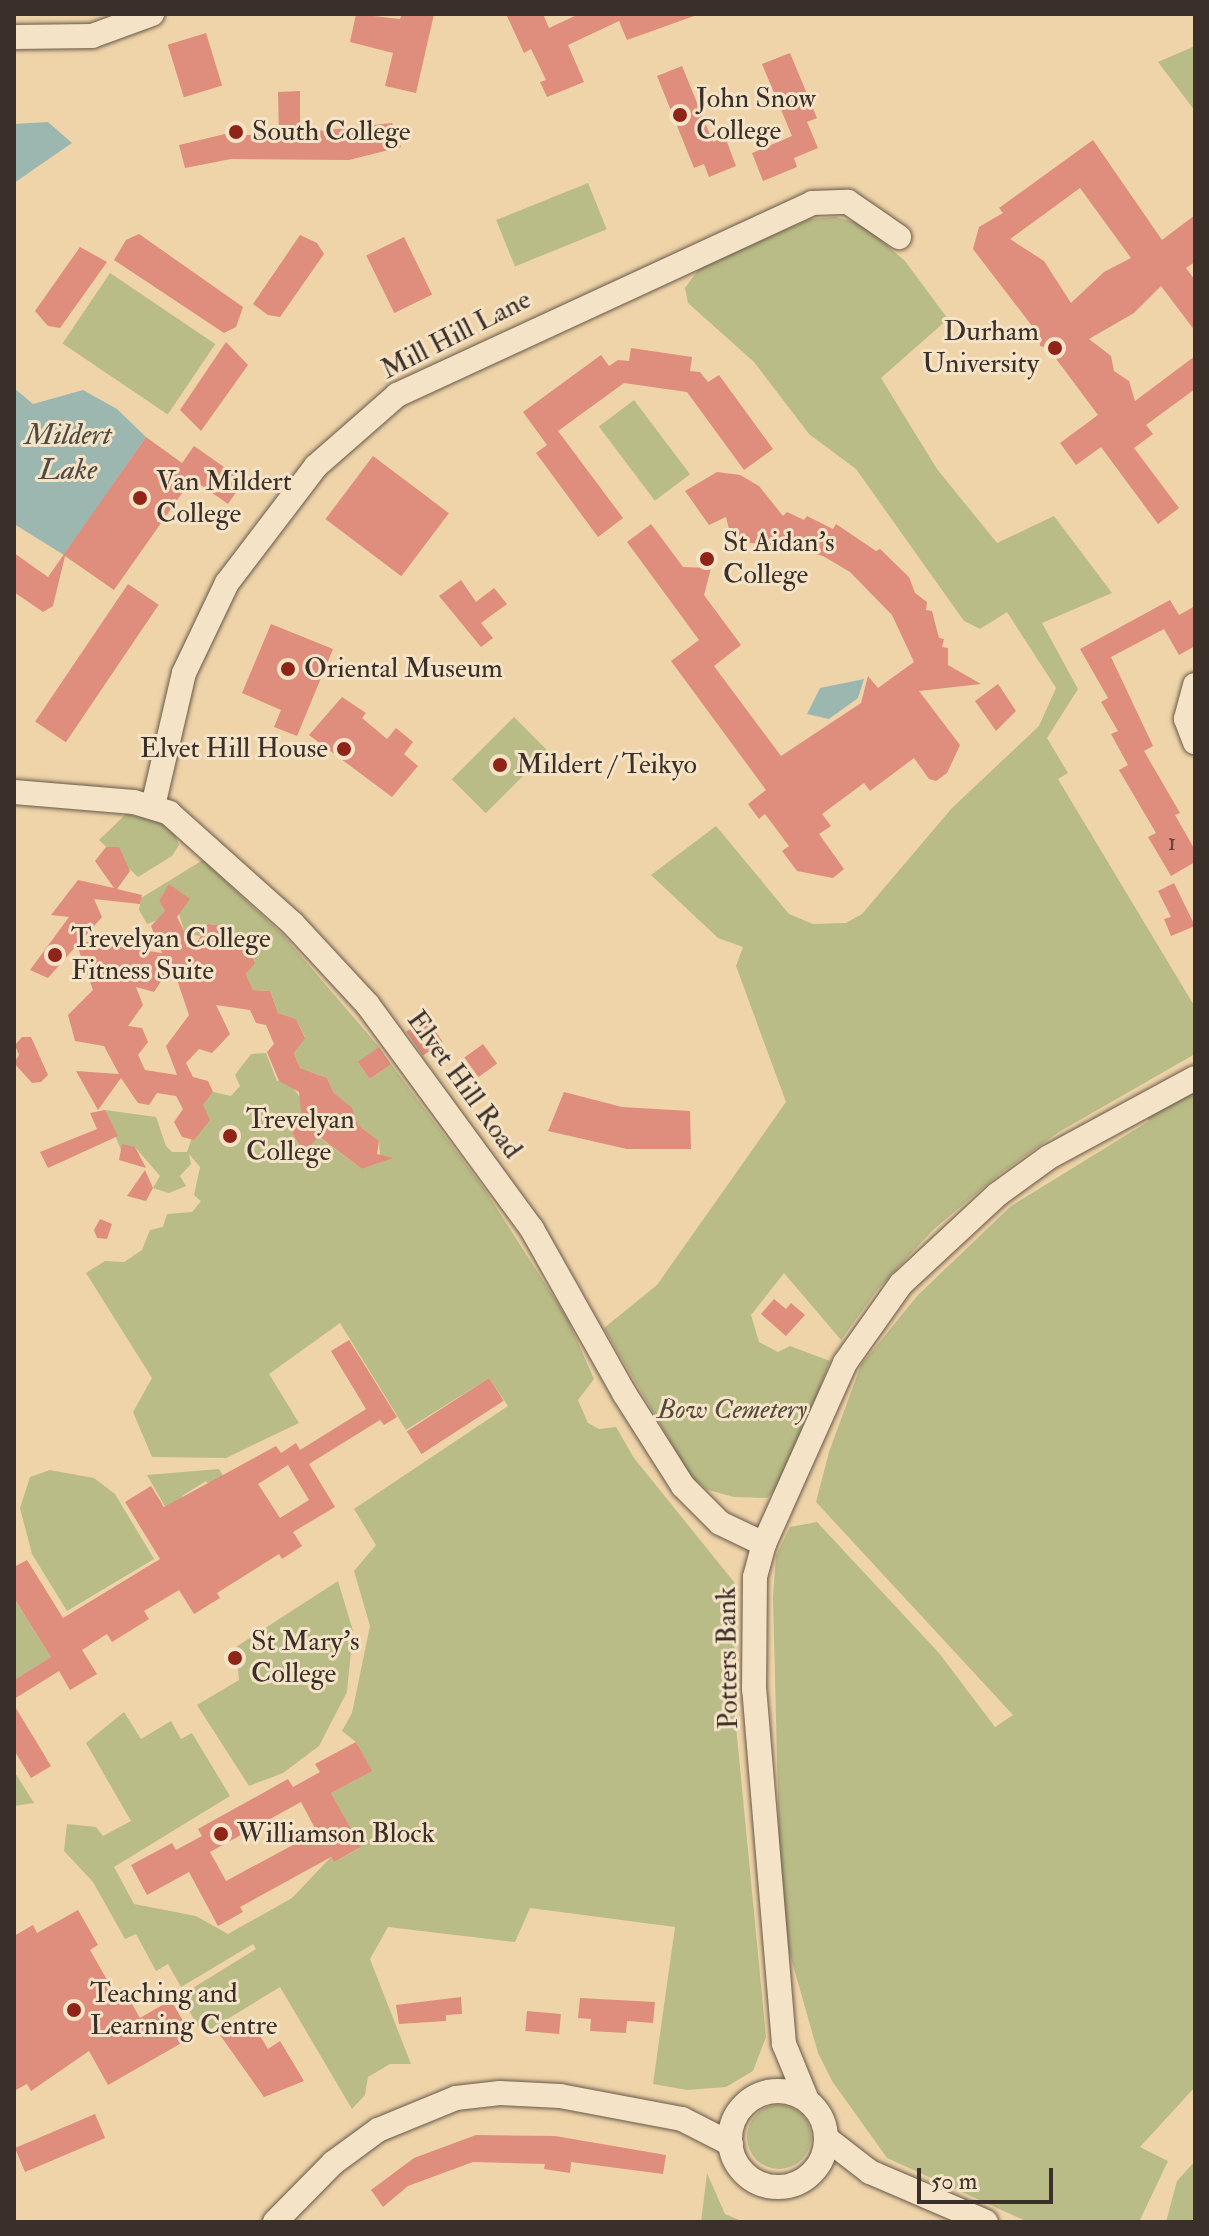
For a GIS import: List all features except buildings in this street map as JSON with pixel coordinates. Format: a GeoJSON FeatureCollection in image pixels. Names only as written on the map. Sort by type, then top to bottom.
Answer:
{"type":"FeatureCollection","features":[{"type":"Feature","properties":{"kind":"street"},"geometry":{"type":"LineString","coordinates":[[14,37],[92,36],[152,14]]}},
{"type":"Feature","properties":{"kind":"street","name":"Mill Hill Lane"},"geometry":{"type":"LineString","coordinates":[[153,806],[184,673],[227,583],[316,466],[397,395],[812,203],[848,202],[899,237]]}},
{"type":"Feature","properties":{"kind":"street"},"geometry":{"type":"LineString","coordinates":[[1195,685],[1186,719],[1195,742]]}},
{"type":"Feature","properties":{"kind":"street","name":"Elvet Hill Road"},"geometry":{"type":"LineString","coordinates":[[14,792],[153,806],[182,821],[242,873],[368,1005],[532,1229],[674,1474],[720,1523],[764,1544]]}},
{"type":"Feature","properties":{"kind":"street","name":"Potters Bank"},"geometry":{"type":"LineString","coordinates":[[807,2100],[784,2044],[754,1690],[755,1577],[764,1544],[845,1363],[901,1284],[998,1194],[1049,1157],[1195,1078]]}},
{"type":"Feature","properties":{"kind":"street","name":"Potters Bank"},"geometry":{"type":"LineString","coordinates":[[769,2091],[784,2044]]}},
{"type":"Feature","properties":{"kind":"street"},"geometry":{"type":"LineString","coordinates":[[682,2119],[740,2111],[769,2091],[807,2100],[824,2123],[826,2138],[824,2153],[807,2176]]}},
{"type":"Feature","properties":{"kind":"street"},"geometry":{"type":"LineString","coordinates":[[275,2222],[333,2163],[378,2130],[456,2098],[500,2093],[560,2096],[682,2119],[731,2144]]}},
{"type":"Feature","properties":{"kind":"street"},"geometry":{"type":"LineString","coordinates":[[740,2111],[731,2144],[739,2166],[755,2181],[787,2186],[807,2176],[870,2172]]}},
{"type":"Feature","properties":{"kind":"street"},"geometry":{"type":"LineString","coordinates":[[826,2138],[870,2172],[986,2222]]}},
{"type":"Feature","properties":{"kind":"green space"},"geometry":{"type":"Polygon","coordinates":[[[1195,46],[1195,111],[1158,62],[1195,46]]]}},
{"type":"Feature","properties":{"kind":"green space"},"geometry":{"type":"Polygon","coordinates":[[[588,183],[607,229],[515,266],[496,220],[588,183]]]}},
{"type":"Feature","properties":{"kind":"green space","name":"Bow Cemetery"},"geometry":{"type":"Polygon","coordinates":[[[836,217],[862,224],[905,261],[948,319],[881,378],[937,469],[997,543],[1054,516],[1112,593],[1042,623],[1078,689],[1047,738],[1068,773],[1058,779],[1195,1007],[1195,1054],[1059,1132],[998,1175],[933,1230],[878,1289],[841,1340],[784,1273],[751,1315],[759,1342],[778,1352],[790,1346],[830,1361],[785,1480],[767,1498],[734,1497],[708,1490],[691,1477],[604,1328],[657,1285],[786,1102],[736,966],[743,947],[718,938],[651,875],[716,826],[789,914],[813,924],[846,923],[862,914],[952,808],[1039,726],[1056,688],[1007,612],[980,629],[964,621],[856,469],[809,434],[754,362],[688,303],[685,288],[701,266],[810,219],[836,217]]]}},
{"type":"Feature","properties":{"kind":"green space"},"geometry":{"type":"Polygon","coordinates":[[[110,273],[215,344],[168,414],[62,343],[110,273]]]}},
{"type":"Feature","properties":{"kind":"green space"},"geometry":{"type":"Polygon","coordinates":[[[634,400],[690,474],[655,501],[599,426],[634,400]]]}},
{"type":"Feature","properties":{"kind":"green space","name":"Mildert / Teikyo"},"geometry":{"type":"Polygon","coordinates":[[[514,717],[548,751],[486,813],[452,779],[514,717]]]}},
{"type":"Feature","properties":{"kind":"green space"},"geometry":{"type":"Polygon","coordinates":[[[126,814],[158,821],[175,835],[179,845],[172,856],[138,877],[99,840],[126,814]]]}},
{"type":"Feature","properties":{"kind":"green space"},"geometry":{"type":"Polygon","coordinates":[[[203,860],[283,935],[379,1047],[358,1063],[370,1079],[391,1064],[485,1190],[567,1318],[594,1379],[578,1400],[588,1423],[599,1429],[616,1427],[634,1458],[734,1582],[738,1601],[732,1684],[766,2037],[753,2071],[726,2087],[687,2090],[653,2084],[675,1927],[530,1908],[515,1942],[388,1927],[370,1959],[411,2064],[390,2064],[368,2077],[365,2095],[352,2109],[280,1987],[203,2034],[180,1996],[256,1949],[253,1944],[181,1987],[168,1964],[156,1971],[136,1934],[125,1939],[93,1882],[64,1851],[67,1824],[96,1827],[103,1836],[131,1821],[86,1743],[124,1712],[141,1739],[171,1721],[181,1739],[192,1733],[230,1796],[114,1867],[134,1904],[196,1916],[228,1934],[292,1898],[331,1857],[334,1862],[360,1848],[331,1793],[371,1771],[356,1742],[342,1731],[352,1713],[370,1626],[354,1571],[376,1545],[354,1509],[508,1406],[489,1378],[406,1430],[340,1323],[269,1374],[299,1423],[226,1458],[152,1457],[133,1412],[152,1378],[86,1273],[105,1261],[124,1262],[142,1250],[150,1230],[163,1227],[167,1214],[192,1212],[201,1201],[194,1195],[200,1167],[189,1154],[191,1164],[180,1176],[186,1186],[169,1193],[153,1188],[160,1176],[135,1147],[121,1150],[105,1110],[156,1117],[166,1146],[172,1152],[187,1152],[203,1105],[213,1092],[231,1096],[240,1086],[235,1075],[251,1054],[266,1053],[277,1081],[288,1081],[310,1111],[292,1133],[300,1146],[311,1146],[317,1136],[362,1169],[379,1163],[380,1155],[379,1141],[358,1125],[352,1109],[334,1093],[327,1078],[300,1068],[294,1053],[305,1037],[296,1019],[278,1013],[270,991],[253,990],[246,974],[255,962],[247,940],[230,937],[224,926],[209,924],[201,936],[185,934],[170,884],[159,901],[168,916],[147,924],[139,910],[141,898],[203,860]]]}},
{"type":"Feature","properties":{"kind":"green space"},"geometry":{"type":"Polygon","coordinates":[[[1195,1078],[1195,2087],[1140,2147],[1168,2161],[1139,2222],[1028,2222],[887,2158],[832,2081],[818,2053],[789,1951],[780,1880],[773,1597],[776,1556],[790,1527],[817,1522],[939,1653],[995,1727],[1013,1715],[816,1502],[829,1452],[861,1365],[917,1296],[1011,1206],[1149,1121],[1140,1106],[1195,1078]]]}},
{"type":"Feature","properties":{"kind":"green space"},"geometry":{"type":"Polygon","coordinates":[[[219,1469],[239,1501],[225,1510],[206,1481],[182,1496],[200,1525],[182,1536],[147,1475],[219,1469]]]}},
{"type":"Feature","properties":{"kind":"green space"},"geometry":{"type":"Polygon","coordinates":[[[50,1470],[94,1478],[115,1494],[154,1559],[67,1611],[32,1554],[20,1508],[30,1477],[50,1470]]]}},
{"type":"Feature","properties":{"kind":"green space"},"geometry":{"type":"Polygon","coordinates":[[[338,1581],[353,1631],[347,1692],[319,1746],[283,1773],[249,1786],[197,1705],[239,1680],[236,1647],[338,1581]]]}},
{"type":"Feature","properties":{"kind":"green space"},"geometry":{"type":"Polygon","coordinates":[[[14,1598],[51,1657],[14,1680],[14,1598]]]}},
{"type":"Feature","properties":{"kind":"green space"},"geometry":{"type":"Polygon","coordinates":[[[14,1771],[34,1803],[14,1806],[14,1771]]]}},
{"type":"Feature","properties":{"kind":"green space"},"geometry":{"type":"Polygon","coordinates":[[[773,2105],[785,2105],[802,2114],[809,2125],[809,2149],[802,2160],[785,2169],[773,2169],[761,2164],[752,2155],[747,2143],[747,2131],[752,2119],[761,2110],[773,2105]]]}},
{"type":"Feature","properties":{"kind":"green space"},"geometry":{"type":"Polygon","coordinates":[[[1195,2161],[1195,2222],[1166,2222],[1177,2181],[1195,2161]]]}},
{"type":"Feature","properties":{"kind":"green space"},"geometry":{"type":"Polygon","coordinates":[[[707,2173],[725,2214],[744,2222],[701,2222],[707,2173]]]}},
{"type":"Feature","properties":{"kind":"water"},"geometry":{"type":"Polygon","coordinates":[[[48,122],[72,143],[14,183],[14,124],[48,122]]]}},
{"type":"Feature","properties":{"kind":"water","name":"Mildert Lake"},"geometry":{"type":"Polygon","coordinates":[[[14,388],[33,404],[83,390],[117,409],[146,437],[64,555],[14,524],[14,388]]]}},
{"type":"Feature","properties":{"kind":"water"},"geometry":{"type":"Polygon","coordinates":[[[864,679],[858,698],[829,719],[807,714],[820,688],[864,679]]]}},
{"type":"Feature","properties":{"kind":"place","name":"John Snow College"},"geometry":{"type":"Point","coordinates":[680,115]}},
{"type":"Feature","properties":{"kind":"place","name":"South College"},"geometry":{"type":"Point","coordinates":[236,132]}},
{"type":"Feature","properties":{"kind":"place","name":"Durham University"},"geometry":{"type":"Point","coordinates":[1055,348]}},
{"type":"Feature","properties":{"kind":"place","name":"Van Mildert College"},"geometry":{"type":"Point","coordinates":[140,498]}},
{"type":"Feature","properties":{"kind":"place","name":"St Aidan's College"},"geometry":{"type":"Point","coordinates":[707,559]}},
{"type":"Feature","properties":{"kind":"place","name":"Oriental Museum"},"geometry":{"type":"Point","coordinates":[288,669]}},
{"type":"Feature","properties":{"kind":"place","name":"Elvet Hill House"},"geometry":{"type":"Point","coordinates":[344,749]}},
{"type":"Feature","properties":{"kind":"place","name":"Mildert / Teikyo"},"geometry":{"type":"Point","coordinates":[500,765]}},
{"type":"Feature","properties":{"kind":"place","name":"Trevelyan College Fitness Suite"},"geometry":{"type":"Point","coordinates":[55,955]}},
{"type":"Feature","properties":{"kind":"place","name":"Trevelyan College"},"geometry":{"type":"Point","coordinates":[230,1136]}},
{"type":"Feature","properties":{"kind":"place","name":"St Mary's College"},"geometry":{"type":"Point","coordinates":[235,1658]}},
{"type":"Feature","properties":{"kind":"place","name":"Williamson Block"},"geometry":{"type":"Point","coordinates":[221,1834]}},
{"type":"Feature","properties":{"kind":"place","name":"Teaching and Learning Centre"},"geometry":{"type":"Point","coordinates":[74,2010]}}]}
